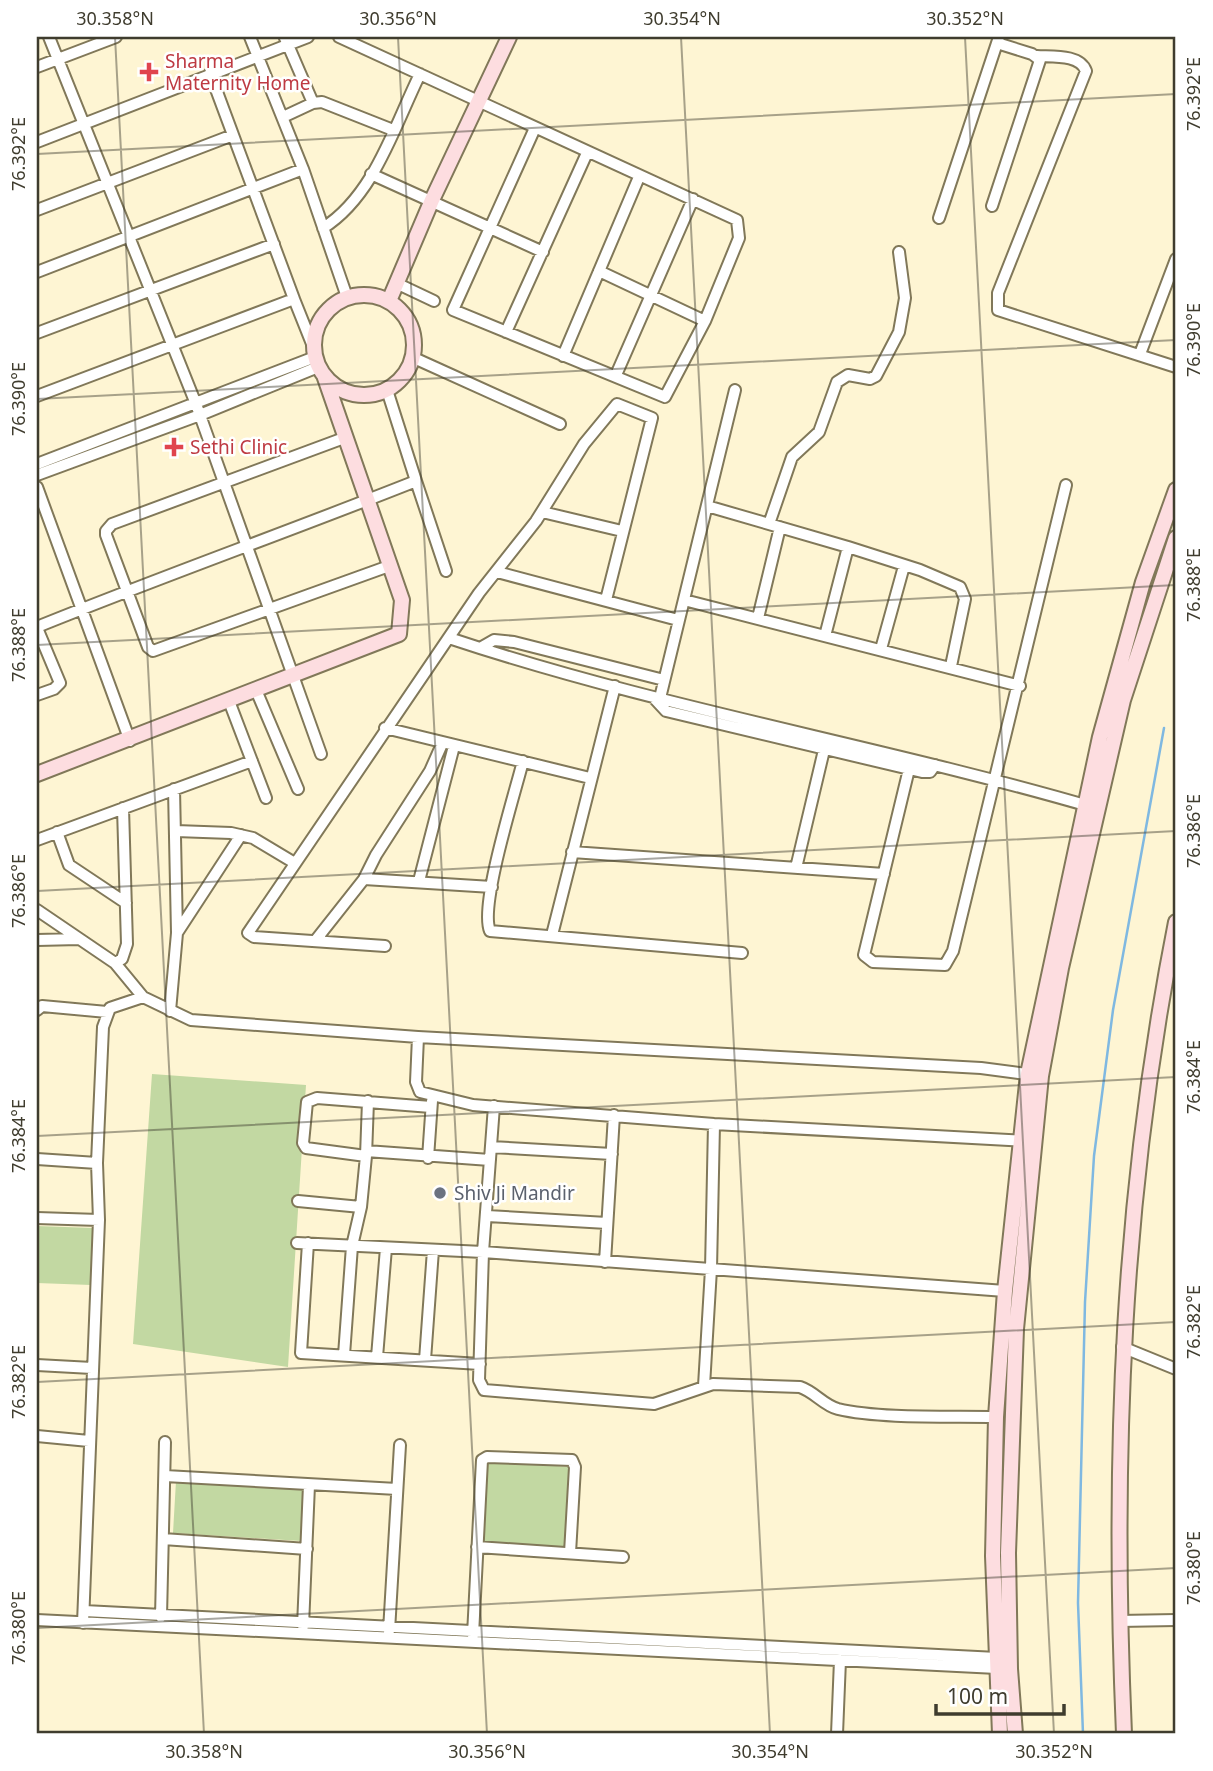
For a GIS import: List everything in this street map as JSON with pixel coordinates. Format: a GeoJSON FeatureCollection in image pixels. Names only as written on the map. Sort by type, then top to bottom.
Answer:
{"type":"FeatureCollection","features":[{"type":"Feature","properties":{"kind":"main road"},"geometry":{"type":"LineString","coordinates":[[389,301],[432,200],[509,37]]}},
{"type":"Feature","properties":{"kind":"main road"},"geometry":{"type":"LineString","coordinates":[[37,774],[130,741],[399,634],[402,600],[318,362],[317,327],[324,314],[347,297],[361,294],[389,301],[410,324],[414,340],[414,358],[399,382],[387,390],[370,395],[352,394],[336,387],[318,362]]}},
{"type":"Feature","properties":{"kind":"main road"},"geometry":{"type":"LineString","coordinates":[[1000,1734],[993,1556],[996,1417],[1005,1291],[1035,1075],[1091,806],[1100,737],[1154,553],[1176,490]]}},
{"type":"Feature","properties":{"kind":"main road"},"geometry":{"type":"LineString","coordinates":[[1091,806],[1123,700],[1173,561],[1176,538]]}},
{"type":"Feature","properties":{"kind":"main road"},"geometry":{"type":"LineString","coordinates":[[1124,1734],[1119,1621],[1122,1347],[1143,1117],[1176,922]]}},
{"type":"Feature","properties":{"kind":"main road"},"geometry":{"type":"LineString","coordinates":[[1014,1734],[1009,1657],[1011,1451],[1027,1141]]}},
{"type":"Feature","properties":{"kind":"street"},"geometry":{"type":"LineString","coordinates":[[49,37],[196,404],[271,607],[321,754]]}},
{"type":"Feature","properties":{"kind":"street"},"geometry":{"type":"LineString","coordinates":[[37,67],[116,37]]}},
{"type":"Feature","properties":{"kind":"street"},"geometry":{"type":"LineString","coordinates":[[250,37],[303,169],[347,297]]}},
{"type":"Feature","properties":{"kind":"street"},"geometry":{"type":"LineString","coordinates":[[37,142],[86,125],[258,55],[286,40],[309,37]]}},
{"type":"Feature","properties":{"kind":"street"},"geometry":{"type":"LineString","coordinates":[[339,37],[737,220],[740,228],[705,321],[666,397],[616,374],[564,356],[453,310],[535,128]]}},
{"type":"Feature","properties":{"kind":"street"},"geometry":{"type":"LineString","coordinates":[[286,40],[313,103]]}},
{"type":"Feature","properties":{"kind":"street"},"geometry":{"type":"LineString","coordinates":[[940,218],[998,40],[1037,56],[1081,63],[1086,71],[996,304],[1003,313],[1176,367]]}},
{"type":"Feature","properties":{"kind":"street"},"geometry":{"type":"LineString","coordinates":[[992,206],[1040,65],[1037,56]]}},
{"type":"Feature","properties":{"kind":"street"},"geometry":{"type":"LineString","coordinates":[[210,73],[318,362]]}},
{"type":"Feature","properties":{"kind":"street"},"geometry":{"type":"LineString","coordinates":[[323,228],[348,211],[371,174],[419,74]]}},
{"type":"Feature","properties":{"kind":"street"},"geometry":{"type":"LineString","coordinates":[[282,117],[313,103],[337,106],[393,130]]}},
{"type":"Feature","properties":{"kind":"street"},"geometry":{"type":"LineString","coordinates":[[37,210],[233,135]]}},
{"type":"Feature","properties":{"kind":"street"},"geometry":{"type":"LineString","coordinates":[[506,332],[587,153]]}},
{"type":"Feature","properties":{"kind":"street"},"geometry":{"type":"LineString","coordinates":[[37,272],[303,169]]}},
{"type":"Feature","properties":{"kind":"street"},"geometry":{"type":"LineString","coordinates":[[371,174],[493,226],[543,252]]}},
{"type":"Feature","properties":{"kind":"street"},"geometry":{"type":"LineString","coordinates":[[564,356],[639,177]]}},
{"type":"Feature","properties":{"kind":"street"},"geometry":{"type":"LineString","coordinates":[[616,374],[693,199]]}},
{"type":"Feature","properties":{"kind":"street"},"geometry":{"type":"LineString","coordinates":[[37,333],[274,244]]}},
{"type":"Feature","properties":{"kind":"street"},"geometry":{"type":"LineString","coordinates":[[758,618],[775,525],[792,457],[819,432],[837,382],[848,374],[870,379],[876,376],[888,358],[904,311],[899,253]]}},
{"type":"Feature","properties":{"kind":"street"},"geometry":{"type":"LineString","coordinates":[[1140,354],[1176,259]]}},
{"type":"Feature","properties":{"kind":"street"},"geometry":{"type":"LineString","coordinates":[[599,271],[705,321]]}},
{"type":"Feature","properties":{"kind":"street"},"geometry":{"type":"LineString","coordinates":[[396,283],[434,301]]}},
{"type":"Feature","properties":{"kind":"street"},"geometry":{"type":"LineString","coordinates":[[37,396],[294,299]]}},
{"type":"Feature","properties":{"kind":"street"},"geometry":{"type":"LineString","coordinates":[[414,358],[561,424]]}},
{"type":"Feature","properties":{"kind":"street"},"geometry":{"type":"LineString","coordinates":[[37,464],[196,404],[318,362]]}},
{"type":"Feature","properties":{"kind":"street"},"geometry":{"type":"LineString","coordinates":[[37,475],[200,415],[318,362]]}},
{"type":"Feature","properties":{"kind":"street"},"geometry":{"type":"LineString","coordinates":[[387,390],[446,570]]}},
{"type":"Feature","properties":{"kind":"street"},"geometry":{"type":"LineString","coordinates":[[657,698],[664,680],[735,390]]}},
{"type":"Feature","properties":{"kind":"street"},"geometry":{"type":"LineString","coordinates":[[386,946],[254,937],[247,933],[385,728],[542,512],[584,444],[617,404],[652,418],[606,600]]}},
{"type":"Feature","properties":{"kind":"street"},"geometry":{"type":"LineString","coordinates":[[344,438],[108,527],[106,535],[148,647],[153,651],[389,566]]}},
{"type":"Feature","properties":{"kind":"street"},"geometry":{"type":"LineString","coordinates":[[37,695],[54,689],[60,682],[37,627],[127,589],[247,547],[416,481]]}},
{"type":"Feature","properties":{"kind":"street"},"geometry":{"type":"LineString","coordinates":[[909,769],[864,949],[865,958],[873,962],[948,964],[997,780],[1066,485]]}},
{"type":"Feature","properties":{"kind":"street"},"geometry":{"type":"LineString","coordinates":[[37,487],[130,741]]}},
{"type":"Feature","properties":{"kind":"street"},"geometry":{"type":"LineString","coordinates":[[707,506],[848,547],[956,585],[964,592],[951,666]]}},
{"type":"Feature","properties":{"kind":"street"},"geometry":{"type":"LineString","coordinates":[[542,512],[622,531]]}},
{"type":"Feature","properties":{"kind":"street"},"geometry":{"type":"LineString","coordinates":[[825,636],[848,547]]}},
{"type":"Feature","properties":{"kind":"street"},"geometry":{"type":"LineString","coordinates":[[1154,553],[1173,561]]}},
{"type":"Feature","properties":{"kind":"street"},"geometry":{"type":"LineString","coordinates":[[881,649],[904,566]]}},
{"type":"Feature","properties":{"kind":"street"},"geometry":{"type":"LineString","coordinates":[[497,572],[678,620]]}},
{"type":"Feature","properties":{"kind":"street"},"geometry":{"type":"LineString","coordinates":[[684,600],[951,666],[1020,686]]}},
{"type":"Feature","properties":{"kind":"street"},"geometry":{"type":"LineString","coordinates":[[449,638],[657,698],[997,780],[1091,806]]}},
{"type":"Feature","properties":{"kind":"street"},"geometry":{"type":"LineString","coordinates":[[481,648],[494,640],[514,642],[664,680]]}},
{"type":"Feature","properties":{"kind":"street"},"geometry":{"type":"LineString","coordinates":[[552,935],[615,686]]}},
{"type":"Feature","properties":{"kind":"street"},"geometry":{"type":"LineString","coordinates":[[256,690],[298,789]]}},
{"type":"Feature","properties":{"kind":"street"},"geometry":{"type":"LineString","coordinates":[[657,698],[666,711],[824,750],[928,773],[935,765]]}},
{"type":"Feature","properties":{"kind":"street"},"geometry":{"type":"LineString","coordinates":[[229,701],[266,798]]}},
{"type":"Feature","properties":{"kind":"street"},"geometry":{"type":"LineString","coordinates":[[385,728],[590,778]]}},
{"type":"Feature","properties":{"kind":"street"},"geometry":{"type":"LineString","coordinates":[[314,941],[364,879],[376,855],[448,745]]}},
{"type":"Feature","properties":{"kind":"street"},"geometry":{"type":"LineString","coordinates":[[419,881],[448,745]]}},
{"type":"Feature","properties":{"kind":"street"},"geometry":{"type":"LineString","coordinates":[[796,868],[824,750]]}},
{"type":"Feature","properties":{"kind":"street"},"geometry":{"type":"LineString","coordinates":[[37,840],[251,761]]}},
{"type":"Feature","properties":{"kind":"street"},"geometry":{"type":"LineString","coordinates":[[523,761],[492,887],[487,918],[490,931],[742,953]]}},
{"type":"Feature","properties":{"kind":"street"},"geometry":{"type":"LineString","coordinates":[[170,1010],[177,933],[174,789]]}},
{"type":"Feature","properties":{"kind":"street"},"geometry":{"type":"LineString","coordinates":[[115,963],[125,952],[123,808]]}},
{"type":"Feature","properties":{"kind":"street"},"geometry":{"type":"LineString","coordinates":[[176,831],[241,835],[262,842],[293,862]]}},
{"type":"Feature","properties":{"kind":"street"},"geometry":{"type":"LineString","coordinates":[[57,832],[69,865],[126,903]]}},
{"type":"Feature","properties":{"kind":"street"},"geometry":{"type":"LineString","coordinates":[[177,933],[241,835]]}},
{"type":"Feature","properties":{"kind":"street"},"geometry":{"type":"LineString","coordinates":[[572,852],[884,874]]}},
{"type":"Feature","properties":{"kind":"street"},"geometry":{"type":"LineString","coordinates":[[364,879],[492,887]]}},
{"type":"Feature","properties":{"kind":"street"},"geometry":{"type":"LineString","coordinates":[[37,910],[115,963],[143,997]]}},
{"type":"Feature","properties":{"kind":"street"},"geometry":{"type":"LineString","coordinates":[[37,940],[80,939]]}},
{"type":"Feature","properties":{"kind":"street"},"geometry":{"type":"LineString","coordinates":[[83,1617],[99,1220],[97,1163],[103,1027],[107,1012],[115,1005],[143,997],[155,1000],[191,1020],[418,1037],[981,1068],[1035,1075]]}},
{"type":"Feature","properties":{"kind":"street"},"geometry":{"type":"LineString","coordinates":[[37,1010],[42,1006],[107,1012]]}},
{"type":"Feature","properties":{"kind":"street"},"geometry":{"type":"LineString","coordinates":[[418,1037],[417,1087],[432,1102]]}},
{"type":"Feature","properties":{"kind":"street"},"geometry":{"type":"LineString","coordinates":[[491,1160],[313,1150],[303,1143],[306,1105],[309,1100],[432,1102],[714,1124],[1027,1141]]}},
{"type":"Feature","properties":{"kind":"street"},"geometry":{"type":"LineString","coordinates":[[344,1355],[352,1245],[361,1207],[368,1101]]}},
{"type":"Feature","properties":{"kind":"street"},"geometry":{"type":"LineString","coordinates":[[428,1158],[432,1102]]}},
{"type":"Feature","properties":{"kind":"street"},"geometry":{"type":"LineString","coordinates":[[494,1106],[483,1252],[480,1387],[491,1391],[653,1404],[667,1402],[704,1386],[731,1383],[800,1387],[809,1390],[827,1405],[851,1411],[996,1417]]}},
{"type":"Feature","properties":{"kind":"street"},"geometry":{"type":"LineString","coordinates":[[605,1262],[614,1115]]}},
{"type":"Feature","properties":{"kind":"street"},"geometry":{"type":"LineString","coordinates":[[704,1386],[711,1269],[714,1124]]}},
{"type":"Feature","properties":{"kind":"street"},"geometry":{"type":"LineString","coordinates":[[491,1147],[612,1154]]}},
{"type":"Feature","properties":{"kind":"street"},"geometry":{"type":"LineString","coordinates":[[37,1159],[97,1163]]}},
{"type":"Feature","properties":{"kind":"street"},"geometry":{"type":"LineString","coordinates":[[298,1201],[361,1207]]}},
{"type":"Feature","properties":{"kind":"street"},"geometry":{"type":"LineString","coordinates":[[487,1216],[607,1223]]}},
{"type":"Feature","properties":{"kind":"street"},"geometry":{"type":"LineString","coordinates":[[37,1218],[99,1220]]}},
{"type":"Feature","properties":{"kind":"street"},"geometry":{"type":"LineString","coordinates":[[301,1353],[303,1243],[483,1252],[1005,1291]]}},
{"type":"Feature","properties":{"kind":"street"},"geometry":{"type":"LineString","coordinates":[[377,1357],[386,1248]]}},
{"type":"Feature","properties":{"kind":"street"},"geometry":{"type":"LineString","coordinates":[[425,1360],[433,1250]]}},
{"type":"Feature","properties":{"kind":"street"},"geometry":{"type":"LineString","coordinates":[[1122,1347],[1176,1369]]}},
{"type":"Feature","properties":{"kind":"street"},"geometry":{"type":"LineString","coordinates":[[288,1352],[480,1364]]}},
{"type":"Feature","properties":{"kind":"street"},"geometry":{"type":"LineString","coordinates":[[37,1365],[92,1368]]}},
{"type":"Feature","properties":{"kind":"street"},"geometry":{"type":"LineString","coordinates":[[37,1436],[89,1441]]}},
{"type":"Feature","properties":{"kind":"street"},"geometry":{"type":"LineString","coordinates":[[161,1619],[165,1442]]}},
{"type":"Feature","properties":{"kind":"street"},"geometry":{"type":"LineString","coordinates":[[389,1632],[400,1445]]}},
{"type":"Feature","properties":{"kind":"street"},"geometry":{"type":"LineString","coordinates":[[473,1642],[482,1460],[488,1457],[569,1459],[575,1467],[570,1553]]}},
{"type":"Feature","properties":{"kind":"street"},"geometry":{"type":"LineString","coordinates":[[165,1476],[397,1489]]}},
{"type":"Feature","properties":{"kind":"street"},"geometry":{"type":"LineString","coordinates":[[303,1627],[309,1485]]}},
{"type":"Feature","properties":{"kind":"street"},"geometry":{"type":"LineString","coordinates":[[163,1539],[307,1549]]}},
{"type":"Feature","properties":{"kind":"street"},"geometry":{"type":"LineString","coordinates":[[477,1547],[623,1557]]}},
{"type":"Feature","properties":{"kind":"street"},"geometry":{"type":"LineString","coordinates":[[37,1620],[83,1617],[161,1619],[389,1632],[473,1642],[840,1660],[997,1663]]}},
{"type":"Feature","properties":{"kind":"street"},"geometry":{"type":"LineString","coordinates":[[1119,1621],[1176,1620]]}},
{"type":"Feature","properties":{"kind":"street"},"geometry":{"type":"LineString","coordinates":[[389,1632],[473,1630],[997,1663]]}},
{"type":"Feature","properties":{"kind":"street"},"geometry":{"type":"LineString","coordinates":[[837,1734],[840,1660]]}},
{"type":"Feature","properties":{"kind":"green space"},"geometry":{"type":"Polygon","coordinates":[[[152,1074],[306,1085],[288,1367],[133,1344],[152,1074]]]}},
{"type":"Feature","properties":{"kind":"green space"},"geometry":{"type":"Polygon","coordinates":[[[37,1226],[93,1228],[91,1285],[37,1283],[37,1226]]]}},
{"type":"Feature","properties":{"kind":"green space"},"geometry":{"type":"Polygon","coordinates":[[[488,1461],[570,1467],[565,1548],[482,1542],[488,1461]]]}},
{"type":"Feature","properties":{"kind":"green space"},"geometry":{"type":"Polygon","coordinates":[[[176,1481],[304,1489],[301,1541],[173,1533],[176,1481]]]}},
{"type":"Feature","properties":{"kind":"waterway"},"geometry":{"type":"LineString","coordinates":[[1083,1734],[1078,1603],[1085,1302],[1094,1156],[1113,1010],[1164,728]]}},
{"type":"Feature","properties":{"kind":"place","name":"Sharma Maternity Home"},"geometry":{"type":"Point","coordinates":[149,72]}},
{"type":"Feature","properties":{"kind":"place","name":"Sethi Clinic"},"geometry":{"type":"Point","coordinates":[174,447]}},
{"type":"Feature","properties":{"kind":"place","name":"Shiv Ji Mandir"},"geometry":{"type":"Point","coordinates":[440,1193]}}]}
